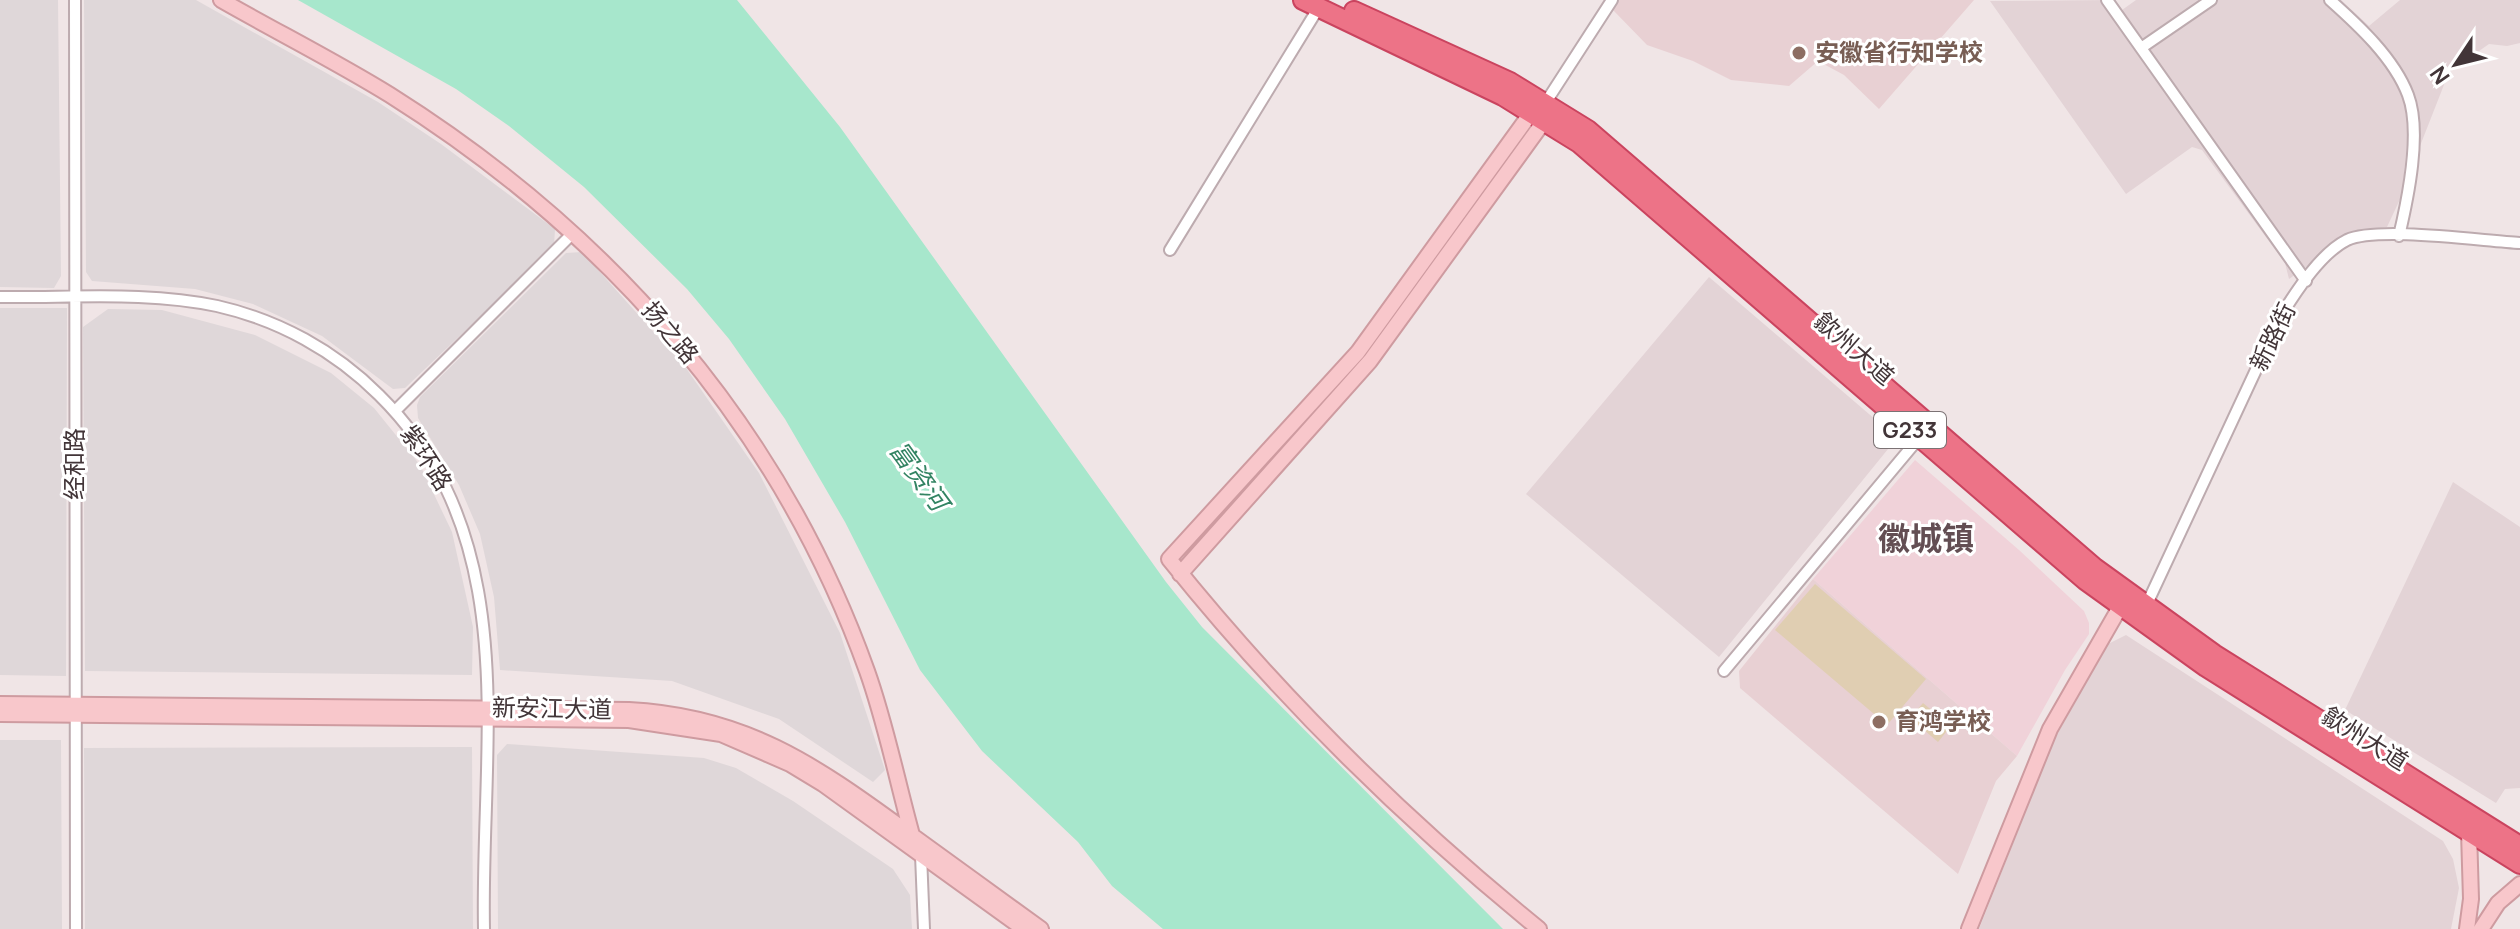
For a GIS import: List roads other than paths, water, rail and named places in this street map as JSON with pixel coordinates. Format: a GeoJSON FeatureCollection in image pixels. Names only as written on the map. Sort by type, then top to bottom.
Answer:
{"type":"FeatureCollection","features":[{"type":"Feature","properties":{"kind":"highway","name":"歙州大道"},"geometry":{"type":"LineString","coordinates":[[1317,2],[1407,32],[1623,157],[2028,513],[2146,606],[2247,675],[2520,846]]}},
{"type":"Feature","properties":{"kind":"highway","name":"歙州大道"},"geometry":{"type":"LineString","coordinates":[[1543,108],[2051,553],[2120,607],[2238,688],[2520,864]]}},
{"type":"Feature","properties":{"kind":"street","name":"经和路"},"geometry":{"type":"LineString","coordinates":[[75,0],[76,929]]}},
{"type":"Feature","properties":{"kind":"street","name":"扬之路"},"geometry":{"type":"LineString","coordinates":[[221,0],[421,115],[513,183],[619,275],[678,340],[757,447],[790,500],[821,561],[868,672],[912,835]]}},
{"type":"Feature","properties":{"kind":"street"},"geometry":{"type":"LineString","coordinates":[[1180,574],[1370,361],[1543,108],[1612,0]]}},
{"type":"Feature","properties":{"kind":"street"},"geometry":{"type":"LineString","coordinates":[[2107,0],[2306,281]]}},
{"type":"Feature","properties":{"kind":"street"},"geometry":{"type":"LineString","coordinates":[[2141,48],[2211,0]]}},
{"type":"Feature","properties":{"kind":"street"},"geometry":{"type":"LineString","coordinates":[[2330,0],[2364,31],[2409,98],[2411,170],[2399,236]]}},
{"type":"Feature","properties":{"kind":"street"},"geometry":{"type":"LineString","coordinates":[[1170,250],[1317,2]]}},
{"type":"Feature","properties":{"kind":"street"},"geometry":{"type":"LineString","coordinates":[[1539,929],[1464,865],[1335,745],[1257,664],[1169,559],[1358,352],[1543,108]]}},
{"type":"Feature","properties":{"kind":"street"},"geometry":{"type":"LineString","coordinates":[[395,411],[573,233]]}},
{"type":"Feature","properties":{"kind":"street","name":"新路街"},"geometry":{"type":"LineString","coordinates":[[2146,606],[2282,314],[2306,281],[2347,240],[2371,234],[2520,243]]}},
{"type":"Feature","properties":{"kind":"street","name":"紫环路"},"geometry":{"type":"LineString","coordinates":[[0,297],[172,299],[258,318],[330,354],[395,411],[438,469],[466,533],[484,619],[484,929]]}},
{"type":"Feature","properties":{"kind":"street"},"geometry":{"type":"LineString","coordinates":[[1724,671],[1919,438]]}},
{"type":"Feature","properties":{"kind":"street"},"geometry":{"type":"LineString","coordinates":[[1969,929],[2039,752],[2062,705],[2120,607]]}},
{"type":"Feature","properties":{"kind":"street","name":"新安江大道"},"geometry":{"type":"LineString","coordinates":[[0,704],[76,710]]}},
{"type":"Feature","properties":{"kind":"street","name":"新安江大道"},"geometry":{"type":"LineString","coordinates":[[0,714],[76,710],[649,711],[724,724],[812,765],[1041,929]]}},
{"type":"Feature","properties":{"kind":"street","name":"新安江大道"},"geometry":{"type":"LineString","coordinates":[[485,713],[648,721],[721,734],[807,774],[1024,929]]}},
{"type":"Feature","properties":{"kind":"street"},"geometry":{"type":"LineString","coordinates":[[2467,929],[2471,899],[2469,832]]}},
{"type":"Feature","properties":{"kind":"street"},"geometry":{"type":"LineString","coordinates":[[921,855],[924,929]]}},
{"type":"Feature","properties":{"kind":"street"},"geometry":{"type":"LineString","coordinates":[[2481,929],[2498,903],[2520,884]]}},
{"type":"Feature","properties":{"kind":"water","name":"富资河"},"geometry":{"type":"Polygon","coordinates":[[[298,0],[737,0],[840,127],[1166,582],[1202,627],[1503,929],[1163,929],[1112,886],[1078,842],[982,751],[920,670],[845,522],[785,419],[729,339],[687,289],[584,187],[509,126],[456,89],[298,0]]]}},
{"type":"Feature","properties":{"kind":"place","name":"安徽省行知学校"},"geometry":{"type":"Point","coordinates":[1799,53]}},
{"type":"Feature","properties":{"kind":"place","name":"育鸿学校"},"geometry":{"type":"Point","coordinates":[1879,722]}},
{"type":"Feature","properties":{"kind":"district","name":"徽城镇"},"geometry":{"type":"Point","coordinates":[1926,539]}}]}
